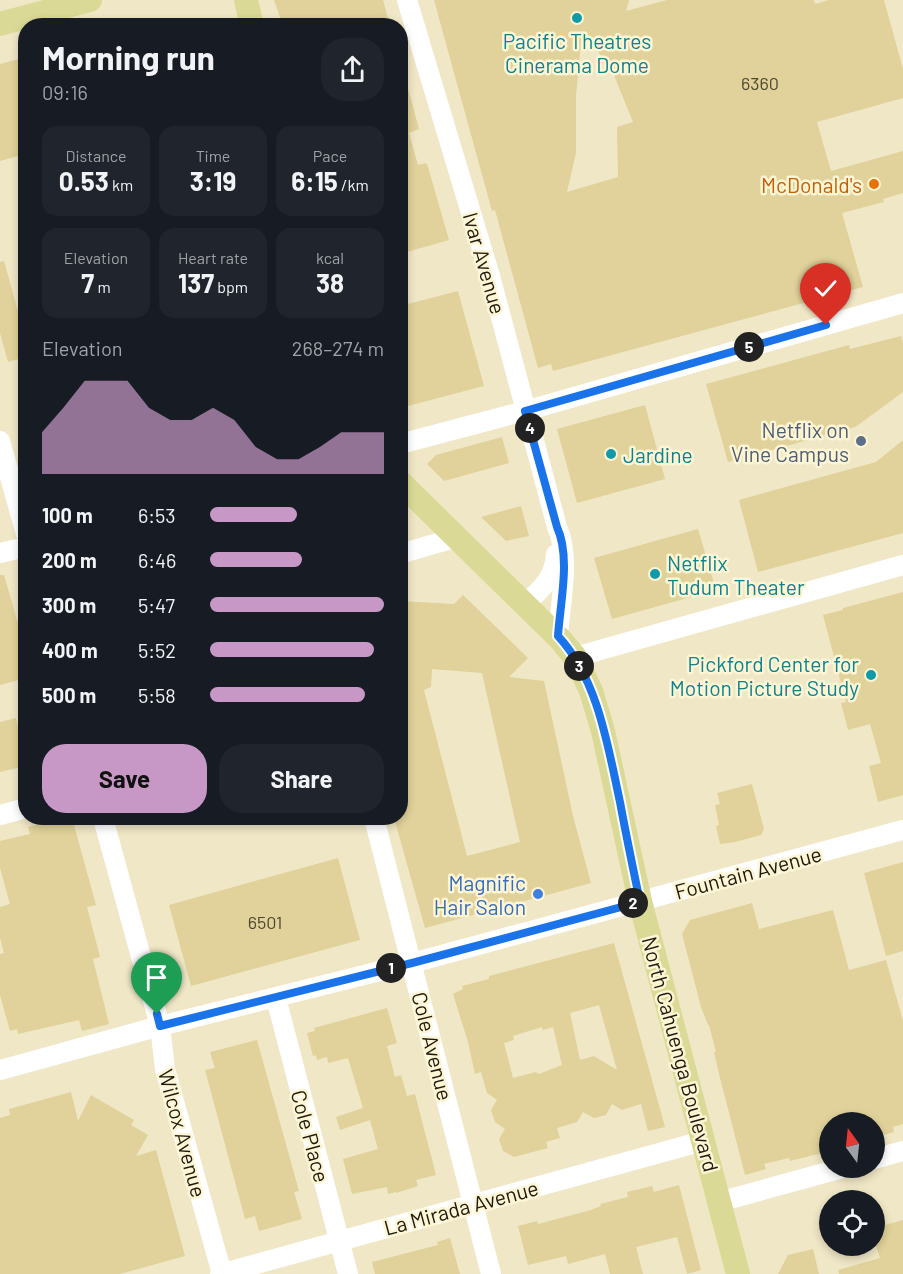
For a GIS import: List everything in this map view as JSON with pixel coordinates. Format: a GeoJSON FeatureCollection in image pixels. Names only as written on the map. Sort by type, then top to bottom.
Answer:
{"type":"FeatureCollection","features":[{"type":"Feature","properties":{"kind":"main road"},"geometry":{"type":"LineString","coordinates":[[59,17],[90,0]]}},
{"type":"Feature","properties":{"kind":"main road"},"geometry":{"type":"LineString","coordinates":[[246,0],[250,18]]}},
{"type":"Feature","properties":{"kind":"main road"},"geometry":{"type":"LineString","coordinates":[[0,24],[18,22]]}},
{"type":"Feature","properties":{"kind":"main road","name":"North Cahuenga Boulevard"},"geometry":{"type":"LineString","coordinates":[[408,490],[558,636],[575,657],[591,691],[603,731],[640,902],[738,1274]]}},
{"type":"Feature","properties":{"kind":"street","name":"Ivar Avenue"},"geometry":{"type":"LineString","coordinates":[[407,0],[490,276],[525,411],[562,539],[564,561],[558,636]]}},
{"type":"Feature","properties":{"kind":"street"},"geometry":{"type":"LineString","coordinates":[[408,442],[525,411],[903,303]]}},
{"type":"Feature","properties":{"kind":"street"},"geometry":{"type":"LineString","coordinates":[[0,441],[18,505]]}},
{"type":"Feature","properties":{"kind":"street","name":"Ivar Avenue"},"geometry":{"type":"LineString","coordinates":[[525,604],[546,585],[555,560],[557,527]]}},
{"type":"Feature","properties":{"kind":"street"},"geometry":{"type":"LineString","coordinates":[[408,552],[458,537]]}},
{"type":"Feature","properties":{"kind":"street"},"geometry":{"type":"LineString","coordinates":[[0,553],[18,549]]}},
{"type":"Feature","properties":{"kind":"street"},"geometry":{"type":"LineString","coordinates":[[575,657],[903,565]]}},
{"type":"Feature","properties":{"kind":"street"},"geometry":{"type":"LineString","coordinates":[[0,815],[18,810]]}},
{"type":"Feature","properties":{"kind":"street","name":"Wilcox Avenue"},"geometry":{"type":"LineString","coordinates":[[105,825],[160,1026],[165,1069],[221,1274]]}},
{"type":"Feature","properties":{"kind":"street","name":"Cole Avenue"},"geometry":{"type":"LineString","coordinates":[[376,825],[491,1274]]}},
{"type":"Feature","properties":{"kind":"street","name":"Fountain Avenue"},"geometry":{"type":"LineString","coordinates":[[0,1070],[160,1026],[412,963],[903,830]]}},
{"type":"Feature","properties":{"kind":"street","name":"Cole Place"},"geometry":{"type":"LineString","coordinates":[[276,998],[348,1274]]}},
{"type":"Feature","properties":{"kind":"street","name":"La Mirada Avenue"},"geometry":{"type":"LineString","coordinates":[[221,1274],[703,1141]]}},
{"type":"Feature","properties":{"kind":"street"},"geometry":{"type":"LineString","coordinates":[[885,1156],[903,1151]]}},
{"type":"Feature","properties":{"kind":"street"},"geometry":{"type":"LineString","coordinates":[[719,1202],[819,1174]]}},
{"type":"Feature","properties":{"kind":"building"},"geometry":{"type":"Polygon","coordinates":[[[274,0],[383,0],[388,18],[280,18],[274,0]]]}},
{"type":"Feature","properties":{"kind":"building"},"geometry":{"type":"Polygon","coordinates":[[[434,0],[629,0],[626,11],[667,0],[814,0],[815,4],[829,0],[884,0],[903,69],[903,98],[817,122],[831,171],[903,151],[903,193],[883,199],[884,202],[842,213],[863,287],[553,371],[551,364],[538,368],[495,210],[492,211],[434,0]],[[582,30],[576,96],[576,153],[567,192],[618,177],[617,127],[633,122],[607,58],[604,60],[582,30]]]}},
{"type":"Feature","properties":{"kind":"building"},"geometry":{"type":"Polygon","coordinates":[[[18,59],[18,156],[0,161],[0,64],[18,59]]]}},
{"type":"Feature","properties":{"kind":"building"},"geometry":{"type":"Polygon","coordinates":[[[408,88],[419,129],[409,133],[418,165],[426,163],[428,167],[449,240],[408,252],[408,88]]]}},
{"type":"Feature","properties":{"kind":"building"},"geometry":{"type":"Polygon","coordinates":[[[4,261],[18,311],[18,359],[8,362],[0,333],[0,262],[4,261]]]}},
{"type":"Feature","properties":{"kind":"building"},"geometry":{"type":"Polygon","coordinates":[[[458,291],[484,386],[408,406],[408,304],[458,291]]]}},
{"type":"Feature","properties":{"kind":"building"},"geometry":{"type":"Polygon","coordinates":[[[901,336],[903,392],[865,420],[855,427],[728,462],[706,384],[849,345],[850,349],[901,336]]]}},
{"type":"Feature","properties":{"kind":"building","name":"Jardine"},"geometry":{"type":"Polygon","coordinates":[[[645,405],[665,479],[577,503],[557,429],[645,405]]]}},
{"type":"Feature","properties":{"kind":"building"},"geometry":{"type":"Polygon","coordinates":[[[502,437],[509,463],[444,481],[427,464],[436,455],[502,437]]]}},
{"type":"Feature","properties":{"kind":"building"},"geometry":{"type":"Polygon","coordinates":[[[903,440],[903,533],[758,572],[739,500],[876,462],[903,440]]]}},
{"type":"Feature","properties":{"kind":"building"},"geometry":{"type":"Polygon","coordinates":[[[521,506],[529,536],[506,541],[481,517],[521,506]]]}},
{"type":"Feature","properties":{"kind":"building","name":"Netflix Tudum Theater"},"geometry":{"type":"Polygon","coordinates":[[[698,529],[716,590],[612,619],[594,558],[698,529]]]}},
{"type":"Feature","properties":{"kind":"building"},"geometry":{"type":"Polygon","coordinates":[[[0,575],[4,575],[18,623],[18,680],[0,685],[0,575]]]}},
{"type":"Feature","properties":{"kind":"building","name":"Pickford Center for Motion Picture Study"},"geometry":{"type":"Polygon","coordinates":[[[903,592],[903,795],[878,802],[869,766],[881,763],[870,724],[848,730],[841,703],[846,702],[823,615],[903,592]]]}},
{"type":"Feature","properties":{"kind":"building"},"geometry":{"type":"Polygon","coordinates":[[[463,595],[528,658],[509,677],[544,681],[573,816],[591,883],[425,928],[396,825],[408,825],[408,601],[454,604],[463,595]],[[432,669],[431,687],[424,690],[467,856],[520,842],[482,673],[432,669]]]}},
{"type":"Feature","properties":{"kind":"building"},"geometry":{"type":"Polygon","coordinates":[[[16,718],[18,768],[0,772],[0,722],[16,718]]]}},
{"type":"Feature","properties":{"kind":"building"},"geometry":{"type":"Polygon","coordinates":[[[752,784],[764,829],[761,835],[720,844],[716,826],[719,825],[715,805],[720,804],[717,793],[752,784]]]}},
{"type":"Feature","properties":{"kind":"building"},"geometry":{"type":"Polygon","coordinates":[[[74,825],[96,905],[87,907],[100,957],[93,959],[109,1024],[82,1031],[79,1020],[18,1034],[17,1029],[10,1031],[0,995],[0,954],[4,953],[0,938],[0,907],[10,904],[0,868],[0,841],[30,834],[28,827],[74,825]]]}},
{"type":"Feature","properties":{"kind":"building"},"geometry":{"type":"Polygon","coordinates":[[[338,858],[360,940],[191,986],[169,905],[338,858]]]}},
{"type":"Feature","properties":{"kind":"building"},"geometry":{"type":"Polygon","coordinates":[[[903,862],[903,951],[886,956],[864,873],[903,862]]]}},
{"type":"Feature","properties":{"kind":"building"},"geometry":{"type":"Polygon","coordinates":[[[752,903],[759,929],[833,910],[849,970],[886,960],[903,1021],[903,1124],[893,1127],[894,1132],[885,1135],[885,1112],[819,1112],[819,1154],[790,1161],[789,1158],[764,1164],[766,1169],[745,1175],[709,1025],[701,1007],[682,934],[690,920],[752,903]]]}},
{"type":"Feature","properties":{"kind":"building"},"geometry":{"type":"Polygon","coordinates":[[[614,943],[665,1127],[648,1131],[641,1104],[622,1110],[612,1104],[606,1115],[594,1118],[583,1112],[577,1122],[557,1128],[560,1138],[546,1142],[548,1148],[514,1157],[503,1151],[499,1139],[505,1129],[495,1122],[491,1110],[497,1100],[487,1093],[481,1072],[475,1074],[453,994],[463,989],[462,986],[489,979],[489,976],[614,943]],[[599,1005],[570,1013],[580,1060],[594,1056],[617,1070],[599,1005]],[[542,1027],[513,1036],[514,1040],[504,1043],[513,1078],[536,1072],[539,1074],[562,1065],[553,1027],[543,1030],[542,1027]]]}},
{"type":"Feature","properties":{"kind":"building"},"geometry":{"type":"Polygon","coordinates":[[[387,1008],[397,1043],[387,1046],[395,1077],[401,1075],[407,1096],[415,1094],[436,1175],[416,1180],[418,1186],[396,1193],[388,1194],[387,1187],[352,1194],[343,1159],[378,1149],[370,1120],[340,1130],[336,1117],[363,1108],[348,1058],[328,1063],[327,1057],[317,1060],[316,1055],[313,1056],[307,1033],[315,1031],[314,1028],[387,1008]]]}},
{"type":"Feature","properties":{"kind":"building"},"geometry":{"type":"Polygon","coordinates":[[[257,1040],[299,1191],[294,1192],[302,1219],[259,1231],[255,1216],[245,1219],[205,1070],[215,1068],[210,1052],[257,1040]]]}},
{"type":"Feature","properties":{"kind":"building"},"geometry":{"type":"Polygon","coordinates":[[[71,1092],[78,1121],[91,1095],[134,1120],[131,1125],[148,1135],[136,1156],[156,1150],[185,1256],[120,1274],[0,1274],[0,1118],[10,1115],[9,1109],[71,1092]]]}},
{"type":"Feature","properties":{"kind":"building"},"geometry":{"type":"Polygon","coordinates":[[[679,1185],[701,1270],[687,1274],[677,1237],[636,1247],[643,1274],[610,1274],[605,1254],[568,1264],[566,1256],[528,1265],[518,1226],[537,1221],[538,1224],[591,1210],[601,1206],[600,1204],[628,1197],[627,1192],[652,1186],[654,1192],[679,1185]]]}},
{"type":"Feature","properties":{"kind":"building"},"geometry":{"type":"Polygon","coordinates":[[[903,1220],[903,1274],[839,1274],[838,1270],[885,1256],[885,1225],[903,1220]]]}},
{"type":"Feature","properties":{"kind":"building"},"geometry":{"type":"Polygon","coordinates":[[[450,1238],[460,1274],[375,1274],[372,1262],[438,1245],[437,1242],[450,1238]]]}},
{"type":"Feature","properties":{"kind":"building"},"geometry":{"type":"Polygon","coordinates":[[[813,1249],[819,1274],[778,1274],[788,1255],[813,1249]]]}},
{"type":"Feature","properties":{"kind":"place","name":"Pacific Theatres Cinerama Dome"},"geometry":{"type":"Point","coordinates":[577,18]}},
{"type":"Feature","properties":{"kind":"place","name":"McDonald's"},"geometry":{"type":"Point","coordinates":[874,184]}},
{"type":"Feature","properties":{"kind":"place","name":"Netflix on Vine Campus"},"geometry":{"type":"Point","coordinates":[861,441]}},
{"type":"Feature","properties":{"kind":"place","name":"Jardine"},"geometry":{"type":"Point","coordinates":[611,454]}},
{"type":"Feature","properties":{"kind":"place","name":"Netflix Tudum Theater"},"geometry":{"type":"Point","coordinates":[655,574]}},
{"type":"Feature","properties":{"kind":"place","name":"Pickford Center for Motion Picture Study"},"geometry":{"type":"Point","coordinates":[871,675]}},
{"type":"Feature","properties":{"kind":"place","name":"Magnific Hair Salon"},"geometry":{"type":"Point","coordinates":[538,894]}},
{"type":"Feature","properties":{"kind":"route"},"geometry":{"type":"LineString","coordinates":[[157,1014],[160,1026],[412,963],[640,902],[615,782],[591,691],[575,657],[558,636],[564,561],[562,539],[525,411],[826,325]]}}]}
